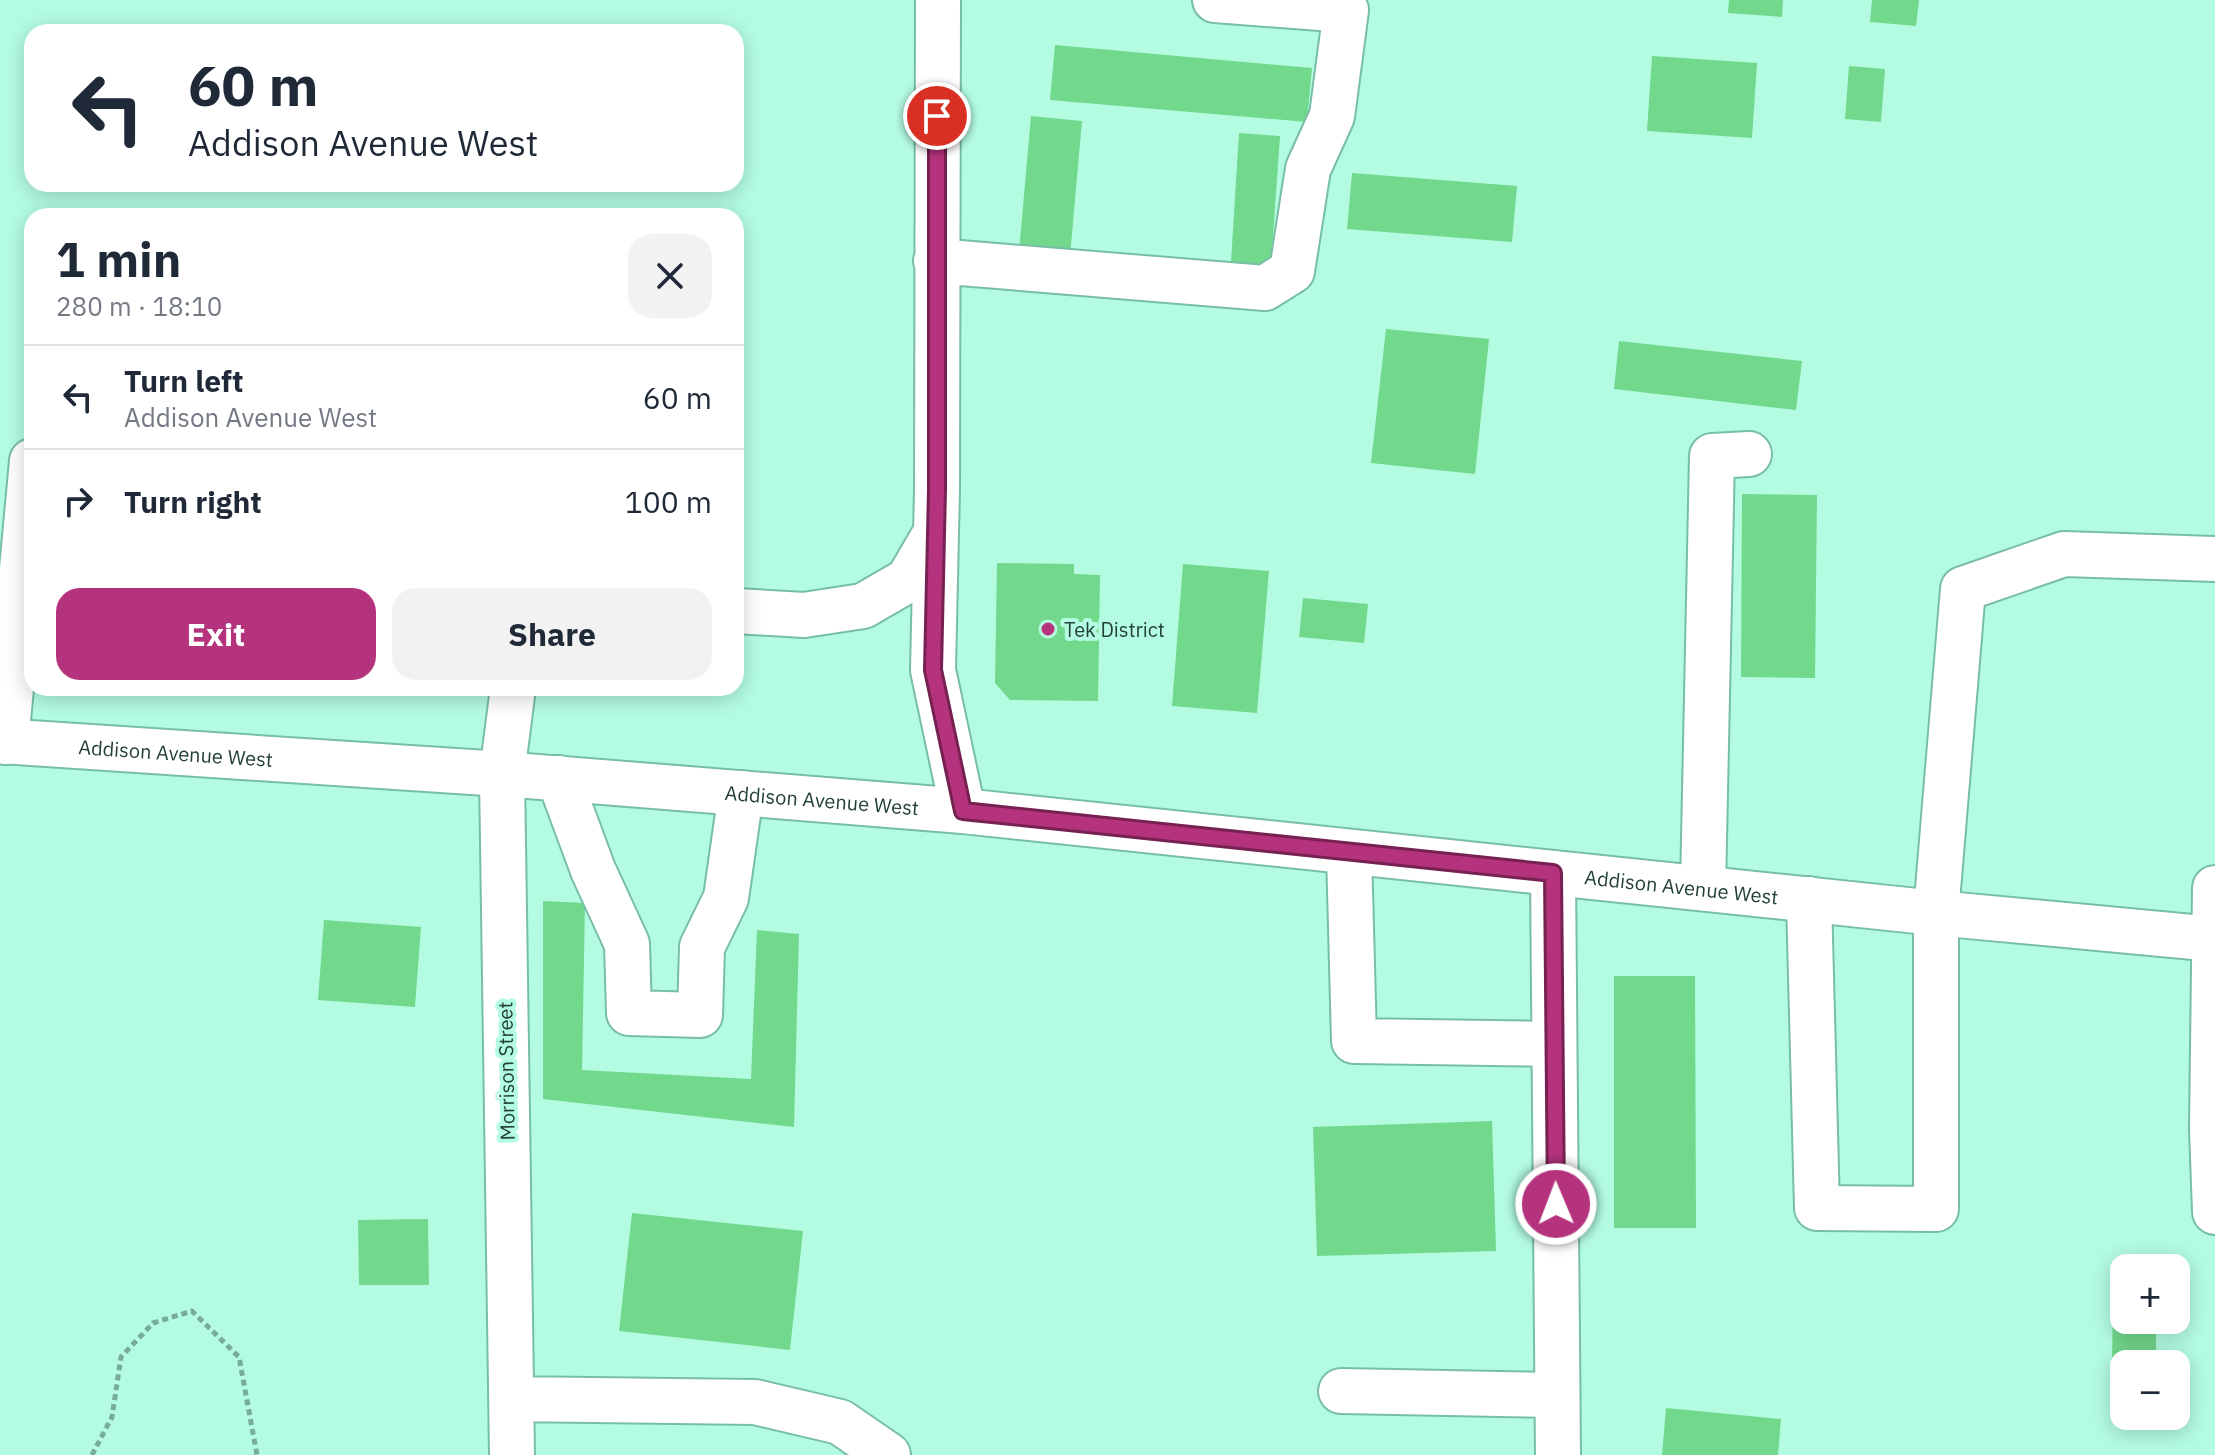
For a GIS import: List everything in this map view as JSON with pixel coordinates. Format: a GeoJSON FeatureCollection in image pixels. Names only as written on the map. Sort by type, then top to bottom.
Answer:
{"type":"FeatureCollection","features":[{"type":"Feature","properties":{"kind":"street"},"geometry":{"type":"LineString","coordinates":[[938,0],[933,670],[963,811]]}},
{"type":"Feature","properties":{"kind":"street"},"geometry":{"type":"LineString","coordinates":[[936,261],[1265,288],[1292,271],[1308,169],[1332,116],[1346,10],[1215,0]]}},
{"type":"Feature","properties":{"kind":"street"},"geometry":{"type":"LineString","coordinates":[[1703,888],[1712,456],[1749,454]]}},
{"type":"Feature","properties":{"kind":"street"},"geometry":{"type":"LineString","coordinates":[[744,611],[804,615],[863,606],[908,580],[936,532]]}},
{"type":"Feature","properties":{"kind":"street"},"geometry":{"type":"LineString","coordinates":[[3,741],[24,538]]}},
{"type":"Feature","properties":{"kind":"street"},"geometry":{"type":"LineString","coordinates":[[1809,899],[1817,1208],[1936,1209],[1936,913],[1963,589],[2064,554],[2215,559]]}},
{"type":"Feature","properties":{"kind":"street","name":"Morrison Street"},"geometry":{"type":"LineString","coordinates":[[512,696],[502,774],[512,1455]]}},
{"type":"Feature","properties":{"kind":"street","name":"Addison Avenue West"},"geometry":{"type":"LineString","coordinates":[[3,741],[559,778],[963,811],[1936,913],[2215,939]]}},
{"type":"Feature","properties":{"kind":"street"},"geometry":{"type":"LineString","coordinates":[[559,778],[593,870],[627,944],[629,1013],[700,1015],[702,947],[726,898],[741,793]]}},
{"type":"Feature","properties":{"kind":"street"},"geometry":{"type":"LineString","coordinates":[[1349,852],[1354,1041],[1554,1044]]}},
{"type":"Feature","properties":{"kind":"street"},"geometry":{"type":"LineString","coordinates":[[1553,873],[1558,1455]]}},
{"type":"Feature","properties":{"kind":"street"},"geometry":{"type":"LineString","coordinates":[[2215,888],[2212,1129],[2215,1212]]}},
{"type":"Feature","properties":{"kind":"street"},"geometry":{"type":"LineString","coordinates":[[1341,1391],[1557,1395]]}},
{"type":"Feature","properties":{"kind":"street"},"geometry":{"type":"LineString","coordinates":[[511,1399],[755,1402],[840,1422],[890,1455]]}},
{"type":"Feature","properties":{"kind":"path"},"geometry":{"type":"LineString","coordinates":[[92,1455],[112,1417],[121,1357],[153,1323],[192,1311],[239,1357],[257,1455]]}},
{"type":"Feature","properties":{"kind":"building"},"geometry":{"type":"Polygon","coordinates":[[[1729,0],[1783,0],[1782,17],[1728,13],[1729,0]]]}},
{"type":"Feature","properties":{"kind":"building"},"geometry":{"type":"Polygon","coordinates":[[[1872,0],[1919,0],[1916,26],[1870,22],[1872,0]]]}},
{"type":"Feature","properties":{"kind":"building"},"geometry":{"type":"Polygon","coordinates":[[[1055,45],[1312,68],[1307,122],[1050,100],[1055,45]]]}},
{"type":"Feature","properties":{"kind":"building"},"geometry":{"type":"Polygon","coordinates":[[[1652,56],[1757,63],[1752,138],[1647,131],[1652,56]]]}},
{"type":"Feature","properties":{"kind":"building"},"geometry":{"type":"Polygon","coordinates":[[[1849,66],[1885,69],[1881,122],[1845,119],[1849,66]]]}},
{"type":"Feature","properties":{"kind":"building"},"geometry":{"type":"Polygon","coordinates":[[[1031,116],[1082,121],[1070,256],[1019,252],[1031,116]]]}},
{"type":"Feature","properties":{"kind":"building"},"geometry":{"type":"Polygon","coordinates":[[[1239,133],[1280,136],[1271,265],[1231,262],[1239,133]]]}},
{"type":"Feature","properties":{"kind":"building"},"geometry":{"type":"Polygon","coordinates":[[[1352,173],[1517,186],[1512,242],[1347,229],[1352,173]]]}},
{"type":"Feature","properties":{"kind":"building"},"geometry":{"type":"Polygon","coordinates":[[[1386,329],[1489,339],[1475,474],[1371,463],[1386,329]]]}},
{"type":"Feature","properties":{"kind":"building"},"geometry":{"type":"Polygon","coordinates":[[[1619,341],[1802,361],[1796,410],[1614,389],[1619,341]]]}},
{"type":"Feature","properties":{"kind":"building"},"geometry":{"type":"Polygon","coordinates":[[[1742,494],[1817,495],[1815,678],[1741,677],[1742,494]]]}},
{"type":"Feature","properties":{"kind":"building","name":"Tek District"},"geometry":{"type":"Polygon","coordinates":[[[997,563],[1074,564],[1074,574],[1100,575],[1098,701],[1010,700],[995,683],[997,563]]]}},
{"type":"Feature","properties":{"kind":"building"},"geometry":{"type":"Polygon","coordinates":[[[1183,564],[1269,571],[1257,713],[1172,706],[1183,564]]]}},
{"type":"Feature","properties":{"kind":"building"},"geometry":{"type":"Polygon","coordinates":[[[1303,598],[1368,604],[1364,643],[1299,637],[1303,598]]]}},
{"type":"Feature","properties":{"kind":"building"},"geometry":{"type":"Polygon","coordinates":[[[543,901],[585,903],[582,1070],[751,1079],[757,930],[799,934],[794,1127],[543,1099],[543,901]]]}},
{"type":"Feature","properties":{"kind":"building"},"geometry":{"type":"Polygon","coordinates":[[[324,920],[421,927],[415,1007],[318,1000],[324,920]]]}},
{"type":"Feature","properties":{"kind":"building"},"geometry":{"type":"Polygon","coordinates":[[[1614,976],[1695,976],[1696,1228],[1614,1228],[1614,976]]]}},
{"type":"Feature","properties":{"kind":"building"},"geometry":{"type":"Polygon","coordinates":[[[1492,1121],[1496,1251],[1317,1256],[1313,1127],[1492,1121]]]}},
{"type":"Feature","properties":{"kind":"building"},"geometry":{"type":"Polygon","coordinates":[[[632,1213],[803,1231],[790,1350],[619,1331],[632,1213]]]}},
{"type":"Feature","properties":{"kind":"building"},"geometry":{"type":"Polygon","coordinates":[[[428,1219],[429,1285],[359,1285],[358,1220],[428,1219]]]}},
{"type":"Feature","properties":{"kind":"building"},"geometry":{"type":"Polygon","coordinates":[[[2112,1334],[2156,1334],[2156,1350],[2112,1350],[2112,1334]]]}},
{"type":"Feature","properties":{"kind":"building"},"geometry":{"type":"Polygon","coordinates":[[[1666,1408],[1781,1419],[1778,1455],[1662,1455],[1666,1408]]]}},
{"type":"Feature","properties":{"kind":"place","name":"Tek District"},"geometry":{"type":"Point","coordinates":[1048,629]}},
{"type":"Feature","properties":{"kind":"route"},"geometry":{"type":"LineString","coordinates":[[937,116],[937,489],[933,670],[963,811],[1553,873],[1556,1204]]}}]}
